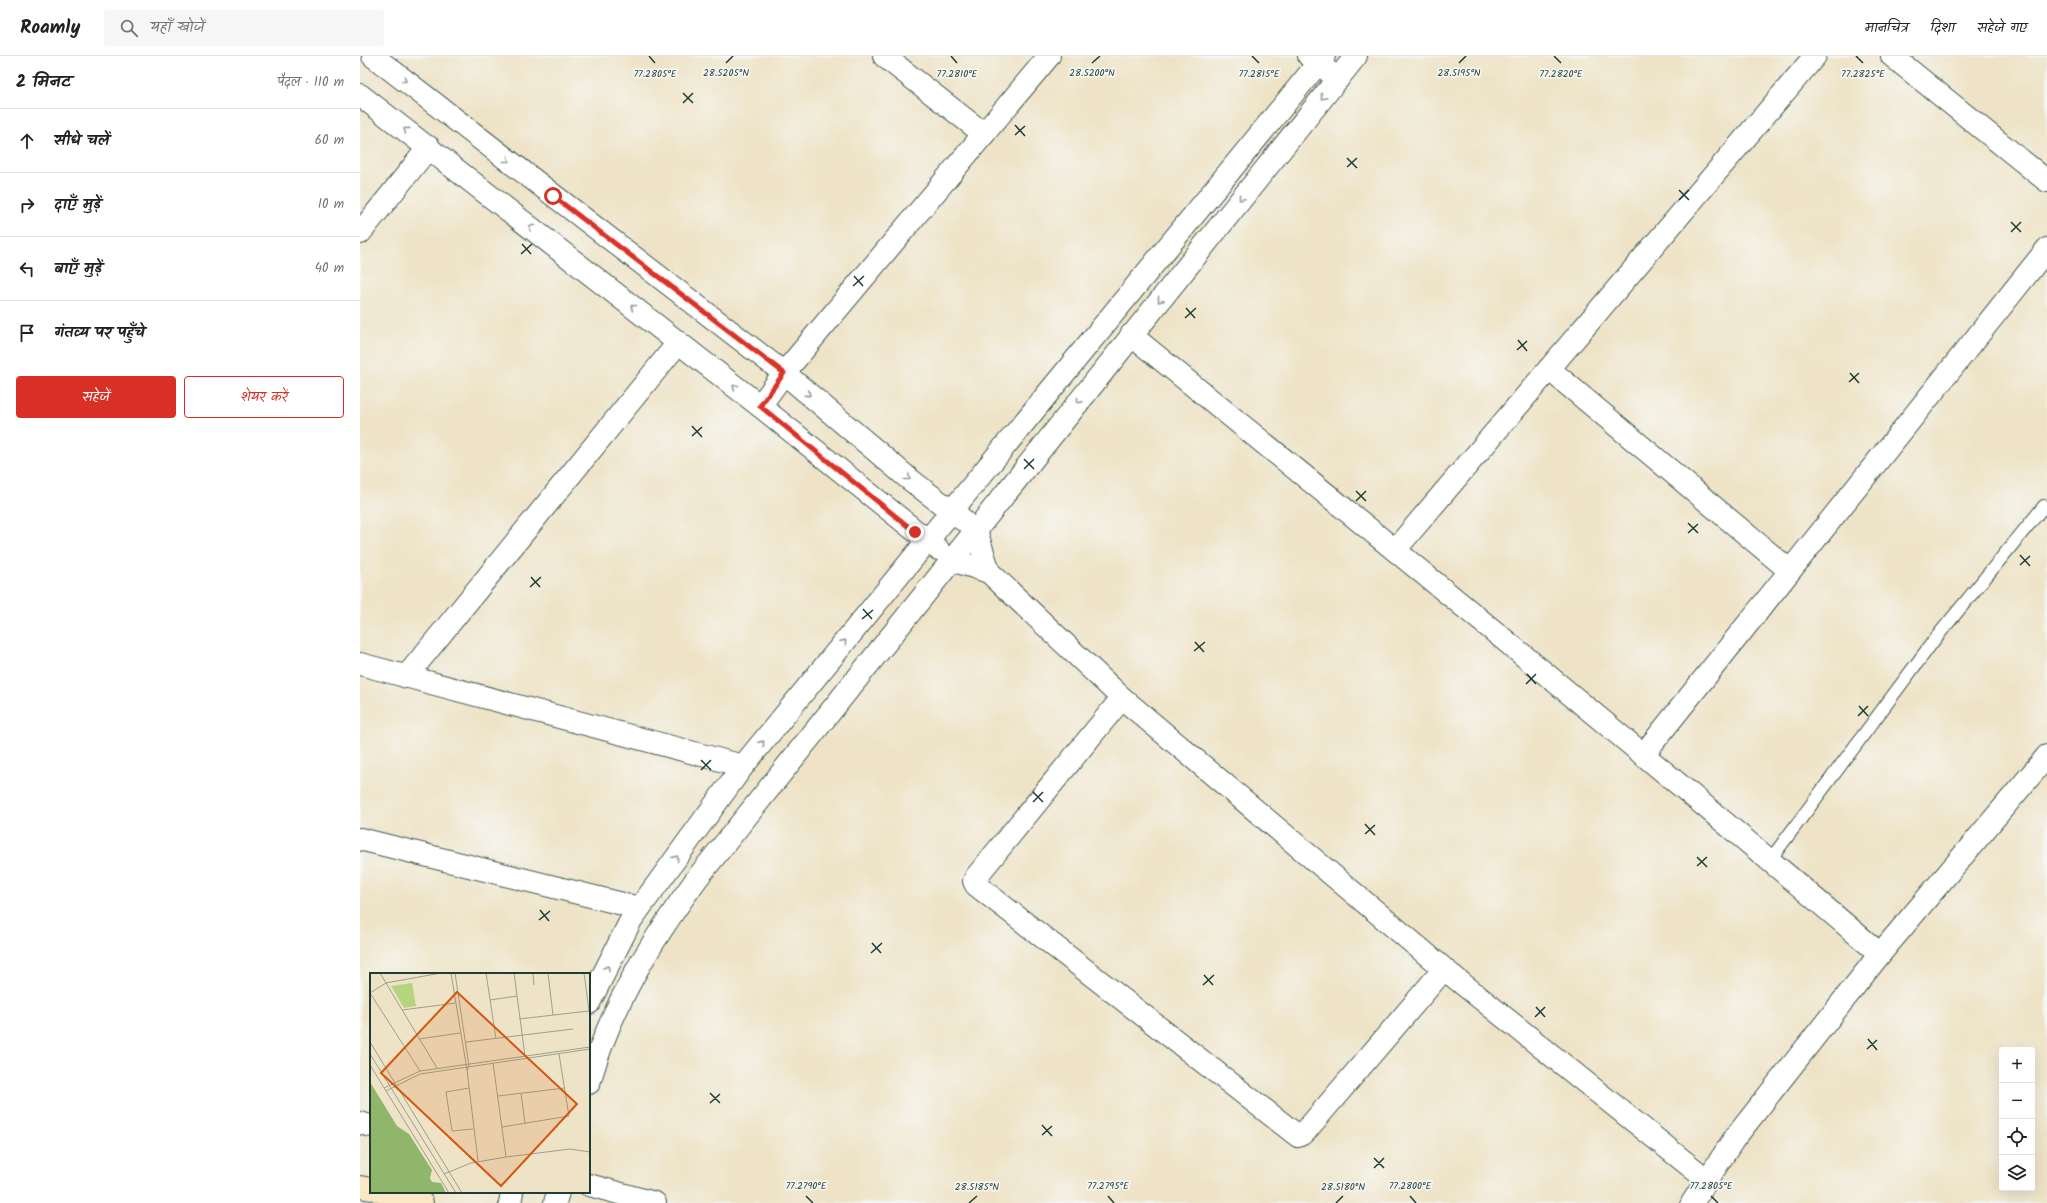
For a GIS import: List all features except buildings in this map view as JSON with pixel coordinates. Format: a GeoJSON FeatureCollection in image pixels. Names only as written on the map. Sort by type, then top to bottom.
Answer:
{"type":"FeatureCollection","features":[{"type":"Feature","properties":{"kind":"main road"},"geometry":{"type":"LineString","coordinates":[[360,1186],[370,1189]]}},
{"type":"Feature","properties":{"kind":"main road"},"geometry":{"type":"LineString","coordinates":[[385,1193],[422,1203]]}},
{"type":"Feature","properties":{"kind":"street"},"geometry":{"type":"LineString","coordinates":[[373,56],[784,373],[908,478],[976,530],[990,572]]}},
{"type":"Feature","properties":{"kind":"street"},"geometry":{"type":"LineString","coordinates":[[884,56],[984,134]]}},
{"type":"Feature","properties":{"kind":"street"},"geometry":{"type":"LineString","coordinates":[[760,406],[784,373],[1049,56]]}},
{"type":"Feature","properties":{"kind":"street"},"geometry":{"type":"LineString","coordinates":[[590,1079],[596,1058],[635,970],[660,929],[698,877],[1356,56]]}},
{"type":"Feature","properties":{"kind":"street"},"geometry":{"type":"LineString","coordinates":[[1395,550],[1815,56]]}},
{"type":"Feature","properties":{"kind":"street"},"geometry":{"type":"LineString","coordinates":[[1892,56],[2047,181]]}},
{"type":"Feature","properties":{"kind":"street"},"geometry":{"type":"LineString","coordinates":[[590,1001],[631,920],[743,766],[1317,58],[1338,79]]}},
{"type":"Feature","properties":{"kind":"street"},"geometry":{"type":"LineString","coordinates":[[360,95],[429,147],[760,406],[952,560],[990,572],[1122,698],[1444,969],[1706,1179]]}},
{"type":"Feature","properties":{"kind":"street"},"geometry":{"type":"LineString","coordinates":[[360,233],[429,147]]}},
{"type":"Feature","properties":{"kind":"street"},"geometry":{"type":"LineString","coordinates":[[1643,755],[1789,570],[2047,249]]}},
{"type":"Feature","properties":{"kind":"street"},"geometry":{"type":"LineString","coordinates":[[1131,335],[1395,550],[1770,860],[1880,954]]}},
{"type":"Feature","properties":{"kind":"street"},"geometry":{"type":"LineString","coordinates":[[406,677],[678,343]]}},
{"type":"Feature","properties":{"kind":"street"},"geometry":{"type":"LineString","coordinates":[[1549,369],[1789,570]]}},
{"type":"Feature","properties":{"kind":"street"},"geometry":{"type":"LineString","coordinates":[[360,664],[743,766]]}},
{"type":"Feature","properties":{"kind":"street"},"geometry":{"type":"LineString","coordinates":[[1122,698],[976,877],[974,881],[976,885],[1298,1136],[1304,1133],[1444,969]]}},
{"type":"Feature","properties":{"kind":"street"},"geometry":{"type":"LineString","coordinates":[[1692,1203],[1706,1179],[1734,1140],[1880,954],[2047,756]]}},
{"type":"Feature","properties":{"kind":"street"},"geometry":{"type":"LineString","coordinates":[[360,839],[639,908]]}},
{"type":"Feature","properties":{"kind":"street"},"geometry":{"type":"LineString","coordinates":[[360,1123],[370,1126]]}},
{"type":"Feature","properties":{"kind":"street"},"geometry":{"type":"LineString","coordinates":[[590,1184],[655,1203]]}},
{"type":"Feature","properties":{"kind":"street"},"geometry":{"type":"LineString","coordinates":[[510,1203],[512,1193]]}},
{"type":"Feature","properties":{"kind":"street"},"geometry":{"type":"LineString","coordinates":[[555,1203],[558,1193]]}},
{"type":"Feature","properties":{"kind":"lane"},"geometry":{"type":"LineString","coordinates":[[1770,860],[1935,639],[2044,506]]}},
{"type":"Feature","properties":{"kind":"route"},"geometry":{"type":"LineString","coordinates":[[553,196],[784,373],[760,406],[915,532]]}}]}
